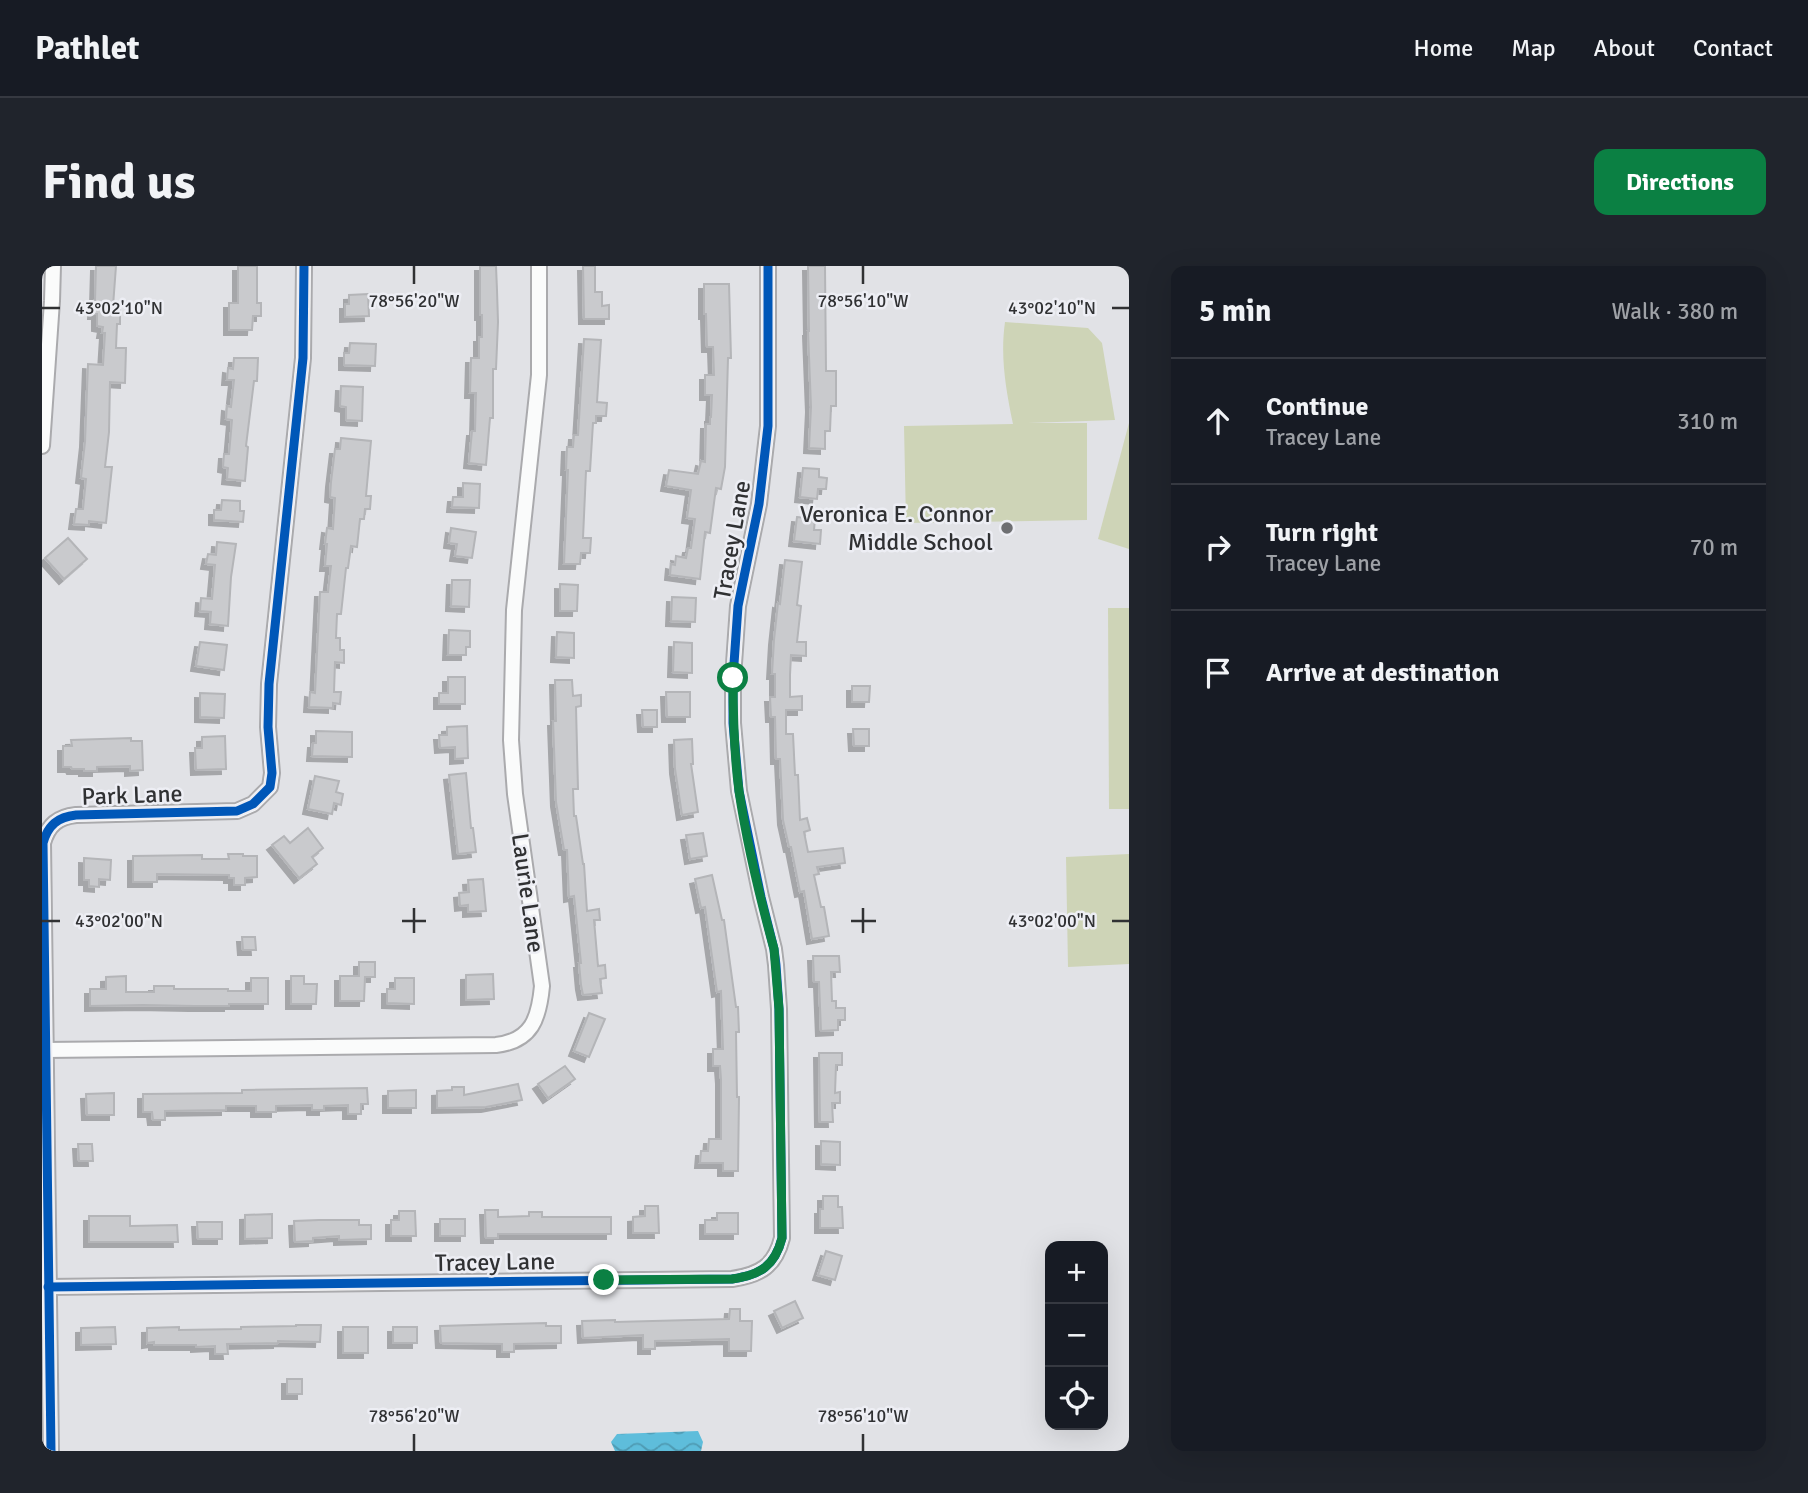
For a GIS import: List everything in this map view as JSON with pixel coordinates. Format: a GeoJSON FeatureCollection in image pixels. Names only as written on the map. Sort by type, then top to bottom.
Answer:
{"type":"FeatureCollection","features":[{"type":"Feature","properties":{"kind":"street"},"geometry":{"type":"LineString","coordinates":[[42,446],[52,266]]}},
{"type":"Feature","properties":{"kind":"street","name":"Park Lane"},"geometry":{"type":"LineString","coordinates":[[51,1451],[42,852],[45,836],[51,825],[62,818],[76,815],[237,811],[253,804],[270,787],[272,773],[268,727],[269,684],[303,358],[304,266]]}},
{"type":"Feature","properties":{"kind":"street","name":"Laurie Lane"},"geometry":{"type":"LineString","coordinates":[[45,1050],[496,1045],[514,1042],[534,1023],[542,986],[515,794],[511,707],[516,584],[539,375],[539,266]]}},
{"type":"Feature","properties":{"kind":"street","name":"Tracey Lane"},"geometry":{"type":"LineString","coordinates":[[48,1287],[732,1279],[756,1273],[775,1257],[782,1238],[776,965],[739,791],[733,723],[738,606],[759,504],[768,426],[768,266]]}},
{"type":"Feature","properties":{"kind":"green space"},"geometry":{"type":"Polygon","coordinates":[[[1005,322],[1088,328],[1102,343],[1115,420],[1028,423],[1087,423],[1087,520],[906,523],[904,426],[1013,424],[1003,361],[1005,322]]]}},
{"type":"Feature","properties":{"kind":"green space"},"geometry":{"type":"Polygon","coordinates":[[[1129,423],[1129,549],[1098,539],[1129,423]]]}},
{"type":"Feature","properties":{"kind":"green space"},"geometry":{"type":"Polygon","coordinates":[[[1108,608],[1129,608],[1129,809],[1109,809],[1108,608]]]}},
{"type":"Feature","properties":{"kind":"green space"},"geometry":{"type":"Polygon","coordinates":[[[1129,854],[1129,964],[1068,967],[1066,857],[1129,854]]]}},
{"type":"Feature","properties":{"kind":"water"},"geometry":{"type":"Polygon","coordinates":[[[698,1431],[703,1442],[701,1451],[615,1451],[611,1442],[617,1434],[698,1431]]]}},
{"type":"Feature","properties":{"kind":"building"},"geometry":{"type":"Polygon","coordinates":[[[96,266],[116,266],[113,306],[120,306],[120,324],[117,324],[116,348],[126,348],[125,383],[110,382],[105,467],[112,467],[106,523],[89,521],[89,525],[74,524],[76,509],[83,509],[86,479],[81,478],[88,364],[103,365],[105,333],[102,333],[103,327],[97,326],[97,314],[93,314],[96,266]]]}},
{"type":"Feature","properties":{"kind":"building"},"geometry":{"type":"Polygon","coordinates":[[[238,266],[257,266],[257,303],[261,303],[261,316],[253,316],[252,330],[229,330],[229,303],[238,303],[238,266]]]}},
{"type":"Feature","properties":{"kind":"building"},"geometry":{"type":"Polygon","coordinates":[[[480,266],[496,266],[498,322],[496,369],[493,369],[493,418],[490,418],[486,465],[469,463],[472,431],[475,431],[476,393],[470,393],[471,358],[479,358],[479,337],[482,337],[480,266]]]}},
{"type":"Feature","properties":{"kind":"building"},"geometry":{"type":"Polygon","coordinates":[[[583,266],[595,266],[595,292],[602,292],[602,306],[609,305],[609,319],[584,319],[583,266]]]}},
{"type":"Feature","properties":{"kind":"building"},"geometry":{"type":"Polygon","coordinates":[[[808,266],[825,266],[826,371],[836,371],[836,406],[831,406],[830,431],[825,431],[825,449],[809,448],[811,407],[808,266]]]}},
{"type":"Feature","properties":{"kind":"building"},"geometry":{"type":"Polygon","coordinates":[[[704,284],[729,284],[731,358],[728,358],[725,467],[721,489],[716,488],[710,533],[705,532],[700,579],[670,575],[671,564],[675,565],[676,556],[686,558],[688,548],[691,548],[695,519],[687,518],[691,490],[666,486],[669,470],[698,474],[701,461],[705,462],[706,424],[710,424],[712,395],[705,395],[705,375],[714,375],[713,347],[707,347],[704,284]]]}},
{"type":"Feature","properties":{"kind":"building"},"geometry":{"type":"Polygon","coordinates":[[[368,294],[369,316],[345,317],[345,304],[349,304],[349,295],[368,294]]]}},
{"type":"Feature","properties":{"kind":"building"},"geometry":{"type":"Polygon","coordinates":[[[584,339],[601,340],[597,402],[607,403],[606,416],[596,416],[596,423],[593,423],[590,471],[586,471],[583,538],[591,538],[590,553],[581,553],[580,564],[564,564],[567,447],[573,447],[574,435],[578,435],[584,339]]]}},
{"type":"Feature","properties":{"kind":"building"},"geometry":{"type":"Polygon","coordinates":[[[350,343],[376,344],[375,366],[344,365],[344,353],[349,353],[350,343]]]}},
{"type":"Feature","properties":{"kind":"building"},"geometry":{"type":"Polygon","coordinates":[[[234,358],[258,358],[257,381],[254,381],[246,446],[245,481],[227,479],[228,468],[223,467],[224,454],[229,454],[232,420],[226,419],[227,406],[231,407],[234,380],[227,380],[228,368],[233,369],[234,358]]]}},
{"type":"Feature","properties":{"kind":"building"},"geometry":{"type":"Polygon","coordinates":[[[341,386],[363,387],[362,421],[346,420],[346,407],[340,406],[341,386]]]}},
{"type":"Feature","properties":{"kind":"building"},"geometry":{"type":"Polygon","coordinates":[[[341,438],[371,441],[366,496],[371,496],[370,509],[365,509],[364,519],[360,519],[357,547],[351,546],[341,614],[337,614],[336,638],[340,638],[340,650],[344,650],[344,663],[335,662],[334,692],[341,692],[340,704],[333,703],[333,708],[309,707],[310,692],[315,693],[320,592],[328,592],[331,566],[325,566],[325,544],[327,528],[333,529],[335,498],[330,497],[331,482],[335,449],[340,449],[341,438]]]}},
{"type":"Feature","properties":{"kind":"building"},"geometry":{"type":"Polygon","coordinates":[[[803,468],[819,469],[819,477],[827,478],[826,489],[818,489],[817,499],[800,497],[803,468]]]}},
{"type":"Feature","properties":{"kind":"building"},"geometry":{"type":"Polygon","coordinates":[[[463,483],[480,484],[479,508],[452,507],[453,497],[463,497],[463,483]]]}},
{"type":"Feature","properties":{"kind":"building"},"geometry":{"type":"Polygon","coordinates":[[[222,500],[240,501],[240,511],[244,511],[243,522],[214,520],[214,510],[221,510],[222,500]]]}},
{"type":"Feature","properties":{"kind":"building"},"geometry":{"type":"Polygon","coordinates":[[[797,517],[815,519],[814,530],[821,530],[820,544],[794,541],[797,517]]]}},
{"type":"Feature","properties":{"kind":"building"},"geometry":{"type":"Polygon","coordinates":[[[451,528],[476,532],[472,558],[455,556],[457,544],[449,543],[451,528]]]}},
{"type":"Feature","properties":{"kind":"building"},"geometry":{"type":"Polygon","coordinates":[[[68,538],[87,559],[64,579],[45,558],[68,538]]]}},
{"type":"Feature","properties":{"kind":"building"},"geometry":{"type":"Polygon","coordinates":[[[217,542],[236,544],[228,626],[210,624],[211,612],[200,611],[201,598],[212,599],[215,565],[206,564],[208,554],[216,555],[217,542]]]}},
{"type":"Feature","properties":{"kind":"building"},"geometry":{"type":"Polygon","coordinates":[[[785,560],[802,562],[797,605],[801,606],[797,642],[806,642],[806,656],[791,655],[790,697],[802,696],[802,710],[786,710],[786,734],[793,734],[800,820],[807,818],[810,830],[804,832],[808,852],[843,848],[845,863],[817,867],[819,874],[814,875],[829,936],[812,939],[804,891],[800,892],[783,820],[780,759],[776,759],[775,717],[771,717],[770,697],[775,697],[775,674],[772,674],[774,640],[785,560]]]}},
{"type":"Feature","properties":{"kind":"building"},"geometry":{"type":"Polygon","coordinates":[[[452,580],[470,580],[469,607],[451,606],[452,580]]]}},
{"type":"Feature","properties":{"kind":"building"},"geometry":{"type":"Polygon","coordinates":[[[560,584],[578,585],[577,611],[560,611],[560,584]]]}},
{"type":"Feature","properties":{"kind":"building"},"geometry":{"type":"Polygon","coordinates":[[[672,597],[696,598],[695,622],[671,621],[672,597]]]}},
{"type":"Feature","properties":{"kind":"building"},"geometry":{"type":"Polygon","coordinates":[[[449,630],[470,631],[470,647],[466,647],[466,655],[448,655],[449,630]]]}},
{"type":"Feature","properties":{"kind":"building"},"geometry":{"type":"Polygon","coordinates":[[[557,632],[574,633],[574,658],[556,657],[557,632]]]}},
{"type":"Feature","properties":{"kind":"building"},"geometry":{"type":"Polygon","coordinates":[[[200,642],[227,645],[224,670],[196,666],[200,642]]]}},
{"type":"Feature","properties":{"kind":"building"},"geometry":{"type":"Polygon","coordinates":[[[674,642],[692,643],[692,673],[673,672],[674,642]]]}},
{"type":"Feature","properties":{"kind":"building"},"geometry":{"type":"Polygon","coordinates":[[[448,677],[465,677],[465,704],[439,704],[439,693],[448,693],[448,677]]]}},
{"type":"Feature","properties":{"kind":"building"},"geometry":{"type":"Polygon","coordinates":[[[555,680],[572,680],[573,696],[581,695],[581,706],[576,707],[578,789],[573,789],[574,816],[584,864],[587,911],[599,909],[600,920],[594,920],[598,966],[605,965],[606,978],[600,979],[602,993],[583,995],[581,985],[574,896],[569,897],[567,850],[564,850],[556,802],[553,721],[556,721],[555,680]]]}},
{"type":"Feature","properties":{"kind":"building"},"geometry":{"type":"Polygon","coordinates":[[[852,686],[870,686],[869,702],[852,702],[852,686]]]}},
{"type":"Feature","properties":{"kind":"building"},"geometry":{"type":"Polygon","coordinates":[[[666,692],[690,692],[690,717],[667,717],[666,692]]]}},
{"type":"Feature","properties":{"kind":"building"},"geometry":{"type":"Polygon","coordinates":[[[200,693],[225,694],[224,718],[200,717],[200,693]]]}},
{"type":"Feature","properties":{"kind":"building"},"geometry":{"type":"Polygon","coordinates":[[[642,710],[657,710],[657,727],[643,727],[642,710]]]}},
{"type":"Feature","properties":{"kind":"building"},"geometry":{"type":"Polygon","coordinates":[[[467,726],[468,758],[455,759],[455,747],[440,748],[439,735],[447,735],[447,727],[467,726]]]}},
{"type":"Feature","properties":{"kind":"building"},"geometry":{"type":"Polygon","coordinates":[[[853,729],[869,729],[869,746],[854,746],[853,729]]]}},
{"type":"Feature","properties":{"kind":"building"},"geometry":{"type":"Polygon","coordinates":[[[316,731],[352,732],[352,757],[312,756],[316,731]]]}},
{"type":"Feature","properties":{"kind":"building"},"geometry":{"type":"Polygon","coordinates":[[[225,736],[226,769],[196,770],[195,748],[202,748],[202,737],[225,736]]]}},
{"type":"Feature","properties":{"kind":"building"},"geometry":{"type":"Polygon","coordinates":[[[131,738],[131,741],[142,741],[143,770],[130,771],[130,766],[97,767],[97,771],[63,767],[63,746],[72,746],[71,740],[131,738]]]}},
{"type":"Feature","properties":{"kind":"building"},"geometry":{"type":"Polygon","coordinates":[[[692,739],[691,764],[698,812],[682,815],[674,740],[692,739]]]}},
{"type":"Feature","properties":{"kind":"building"},"geometry":{"type":"Polygon","coordinates":[[[466,773],[476,852],[458,854],[449,775],[466,773]]]}},
{"type":"Feature","properties":{"kind":"building"},"geometry":{"type":"Polygon","coordinates":[[[315,776],[339,781],[336,792],[343,794],[341,805],[334,803],[332,814],[308,809],[315,776]]]}},
{"type":"Feature","properties":{"kind":"building"},"geometry":{"type":"Polygon","coordinates":[[[308,828],[323,848],[312,857],[317,864],[299,878],[272,845],[284,836],[290,843],[308,828]]]}},
{"type":"Feature","properties":{"kind":"building"},"geometry":{"type":"Polygon","coordinates":[[[703,833],[707,856],[690,859],[686,835],[703,833]]]}},
{"type":"Feature","properties":{"kind":"building"},"geometry":{"type":"Polygon","coordinates":[[[228,854],[257,856],[257,877],[245,878],[245,885],[234,885],[234,878],[229,878],[229,875],[157,874],[157,882],[133,882],[133,856],[202,855],[202,859],[229,859],[228,854]]]}},
{"type":"Feature","properties":{"kind":"building"},"geometry":{"type":"Polygon","coordinates":[[[84,858],[111,860],[110,880],[99,879],[99,887],[89,886],[89,880],[84,880],[84,858]]]}},
{"type":"Feature","properties":{"kind":"building"},"geometry":{"type":"Polygon","coordinates":[[[712,875],[724,920],[738,1007],[738,1171],[723,1171],[723,1163],[700,1163],[701,1151],[708,1151],[709,1139],[721,1139],[720,1066],[713,1066],[713,1049],[723,1049],[721,991],[717,992],[705,907],[701,908],[695,879],[712,875]]]}},
{"type":"Feature","properties":{"kind":"building"},"geometry":{"type":"Polygon","coordinates":[[[483,879],[486,911],[468,912],[468,905],[460,906],[459,893],[469,892],[468,880],[483,879]]]}},
{"type":"Feature","properties":{"kind":"building"},"geometry":{"type":"Polygon","coordinates":[[[242,937],[255,937],[256,950],[243,950],[242,937]]]}},
{"type":"Feature","properties":{"kind":"building"},"geometry":{"type":"Polygon","coordinates":[[[813,956],[839,956],[840,972],[831,972],[832,1001],[836,1001],[836,1008],[845,1008],[845,1020],[838,1020],[838,1030],[821,1031],[819,982],[814,982],[813,956]]]}},
{"type":"Feature","properties":{"kind":"building"},"geometry":{"type":"Polygon","coordinates":[[[359,962],[375,962],[375,977],[365,977],[364,1001],[340,1001],[340,976],[359,976],[359,962]]]}},
{"type":"Feature","properties":{"kind":"building"},"geometry":{"type":"Polygon","coordinates":[[[493,974],[494,999],[466,1000],[466,975],[493,974]]]}},
{"type":"Feature","properties":{"kind":"building"},"geometry":{"type":"Polygon","coordinates":[[[126,976],[126,992],[154,992],[154,986],[251,991],[251,978],[268,978],[268,1004],[90,1006],[90,989],[106,989],[106,977],[126,976]]]}},
{"type":"Feature","properties":{"kind":"building"},"geometry":{"type":"Polygon","coordinates":[[[291,976],[304,976],[304,984],[317,984],[316,1004],[291,1004],[291,976]]]}},
{"type":"Feature","properties":{"kind":"building"},"geometry":{"type":"Polygon","coordinates":[[[395,978],[414,978],[414,1004],[387,1003],[387,989],[395,989],[395,978]]]}},
{"type":"Feature","properties":{"kind":"building"},"geometry":{"type":"Polygon","coordinates":[[[589,1013],[605,1019],[589,1057],[574,1051],[589,1013]]]}},
{"type":"Feature","properties":{"kind":"building"},"geometry":{"type":"Polygon","coordinates":[[[819,1053],[842,1053],[842,1065],[836,1065],[835,1093],[840,1092],[840,1103],[832,1103],[833,1122],[820,1122],[819,1053]]]}},
{"type":"Feature","properties":{"kind":"building"},"geometry":{"type":"Polygon","coordinates":[[[565,1066],[575,1079],[548,1098],[538,1084],[565,1066]]]}},
{"type":"Feature","properties":{"kind":"building"},"geometry":{"type":"Polygon","coordinates":[[[518,1084],[522,1100],[486,1107],[437,1108],[437,1091],[464,1087],[464,1095],[518,1084]]]}},
{"type":"Feature","properties":{"kind":"building"},"geometry":{"type":"Polygon","coordinates":[[[367,1088],[368,1104],[361,1104],[361,1114],[348,1114],[348,1105],[324,1106],[324,1110],[312,1110],[312,1105],[276,1106],[276,1112],[256,1112],[256,1106],[226,1106],[226,1110],[165,1111],[165,1120],[153,1120],[152,1112],[143,1112],[143,1094],[367,1088]]]}},
{"type":"Feature","properties":{"kind":"building"},"geometry":{"type":"Polygon","coordinates":[[[416,1090],[416,1108],[388,1108],[388,1091],[416,1090]]]}},
{"type":"Feature","properties":{"kind":"building"},"geometry":{"type":"Polygon","coordinates":[[[114,1093],[114,1115],[87,1115],[86,1094],[114,1093]]]}},
{"type":"Feature","properties":{"kind":"building"},"geometry":{"type":"Polygon","coordinates":[[[821,1141],[840,1142],[840,1165],[821,1164],[821,1141]]]}},
{"type":"Feature","properties":{"kind":"building"},"geometry":{"type":"Polygon","coordinates":[[[78,1144],[92,1144],[93,1161],[79,1161],[78,1144]]]}},
{"type":"Feature","properties":{"kind":"building"},"geometry":{"type":"Polygon","coordinates":[[[823,1196],[838,1196],[838,1207],[842,1207],[843,1228],[820,1228],[823,1196]]]}},
{"type":"Feature","properties":{"kind":"building"},"geometry":{"type":"Polygon","coordinates":[[[645,1206],[658,1206],[659,1233],[633,1233],[633,1217],[645,1216],[645,1206]]]}},
{"type":"Feature","properties":{"kind":"building"},"geometry":{"type":"Polygon","coordinates":[[[485,1210],[498,1210],[498,1217],[529,1216],[529,1212],[542,1212],[542,1217],[611,1217],[611,1234],[498,1234],[498,1238],[486,1238],[485,1210]]]}},
{"type":"Feature","properties":{"kind":"building"},"geometry":{"type":"Polygon","coordinates":[[[399,1211],[415,1211],[416,1236],[391,1236],[391,1220],[399,1220],[399,1211]]]}},
{"type":"Feature","properties":{"kind":"building"},"geometry":{"type":"Polygon","coordinates":[[[717,1213],[738,1213],[738,1234],[705,1234],[705,1220],[717,1220],[717,1213]]]}},
{"type":"Feature","properties":{"kind":"building"},"geometry":{"type":"Polygon","coordinates":[[[272,1214],[272,1238],[245,1239],[245,1215],[272,1214]]]}},
{"type":"Feature","properties":{"kind":"building"},"geometry":{"type":"Polygon","coordinates":[[[89,1216],[130,1216],[130,1226],[177,1225],[178,1242],[89,1242],[89,1216]]]}},
{"type":"Feature","properties":{"kind":"building"},"geometry":{"type":"Polygon","coordinates":[[[440,1219],[465,1219],[465,1236],[440,1236],[440,1219]]]}},
{"type":"Feature","properties":{"kind":"building"},"geometry":{"type":"Polygon","coordinates":[[[359,1220],[359,1225],[371,1225],[371,1239],[339,1240],[339,1236],[295,1242],[294,1221],[359,1220]]]}},
{"type":"Feature","properties":{"kind":"building"},"geometry":{"type":"Polygon","coordinates":[[[197,1222],[222,1222],[222,1239],[198,1239],[197,1222]]]}},
{"type":"Feature","properties":{"kind":"building"},"geometry":{"type":"Polygon","coordinates":[[[826,1251],[842,1256],[835,1280],[818,1275],[826,1251]]]}},
{"type":"Feature","properties":{"kind":"building"},"geometry":{"type":"Polygon","coordinates":[[[795,1301],[803,1318],[782,1328],[774,1311],[795,1301]]]}},
{"type":"Feature","properties":{"kind":"building"},"geometry":{"type":"Polygon","coordinates":[[[730,1309],[740,1309],[740,1321],[752,1321],[751,1351],[729,1351],[729,1339],[655,1341],[655,1349],[643,1349],[643,1335],[583,1338],[582,1321],[729,1319],[730,1309]]]}},
{"type":"Feature","properties":{"kind":"building"},"geometry":{"type":"Polygon","coordinates":[[[546,1323],[546,1326],[561,1326],[561,1343],[514,1344],[514,1352],[502,1352],[502,1344],[441,1343],[440,1326],[546,1323]]]}},
{"type":"Feature","properties":{"kind":"building"},"geometry":{"type":"Polygon","coordinates":[[[321,1325],[320,1342],[227,1344],[228,1354],[215,1354],[215,1346],[147,1343],[147,1328],[241,1329],[321,1325]]]}},
{"type":"Feature","properties":{"kind":"building"},"geometry":{"type":"Polygon","coordinates":[[[115,1327],[116,1344],[81,1345],[81,1328],[115,1327]]]}},
{"type":"Feature","properties":{"kind":"building"},"geometry":{"type":"Polygon","coordinates":[[[343,1327],[368,1327],[368,1353],[343,1353],[343,1327]]]}},
{"type":"Feature","properties":{"kind":"building"},"geometry":{"type":"Polygon","coordinates":[[[393,1327],[417,1327],[417,1343],[393,1343],[393,1327]]]}},
{"type":"Feature","properties":{"kind":"building"},"geometry":{"type":"Polygon","coordinates":[[[287,1379],[302,1379],[302,1394],[287,1394],[287,1379]]]}},
{"type":"Feature","properties":{"kind":"cycle path"},"geometry":{"type":"LineString","coordinates":[[51,1451],[43,843],[51,827],[70,816],[237,811],[253,804],[270,787],[272,773],[268,727],[269,684],[303,358],[304,266]]}},
{"type":"Feature","properties":{"kind":"cycle path"},"geometry":{"type":"LineString","coordinates":[[48,1287],[732,1279],[758,1272],[775,1256],[782,1238],[776,965],[739,791],[733,723],[738,606],[759,504],[768,426],[768,266]]}},
{"type":"Feature","properties":{"kind":"place","name":"Veronica E. Connor Middle School"},"geometry":{"type":"Point","coordinates":[1007,528]}},
{"type":"Feature","properties":{"kind":"route"},"geometry":{"type":"LineString","coordinates":[[604,1280],[746,1277],[768,1265],[775,1257],[782,1238],[776,965],[739,791],[733,723],[733,678]]}}]}
